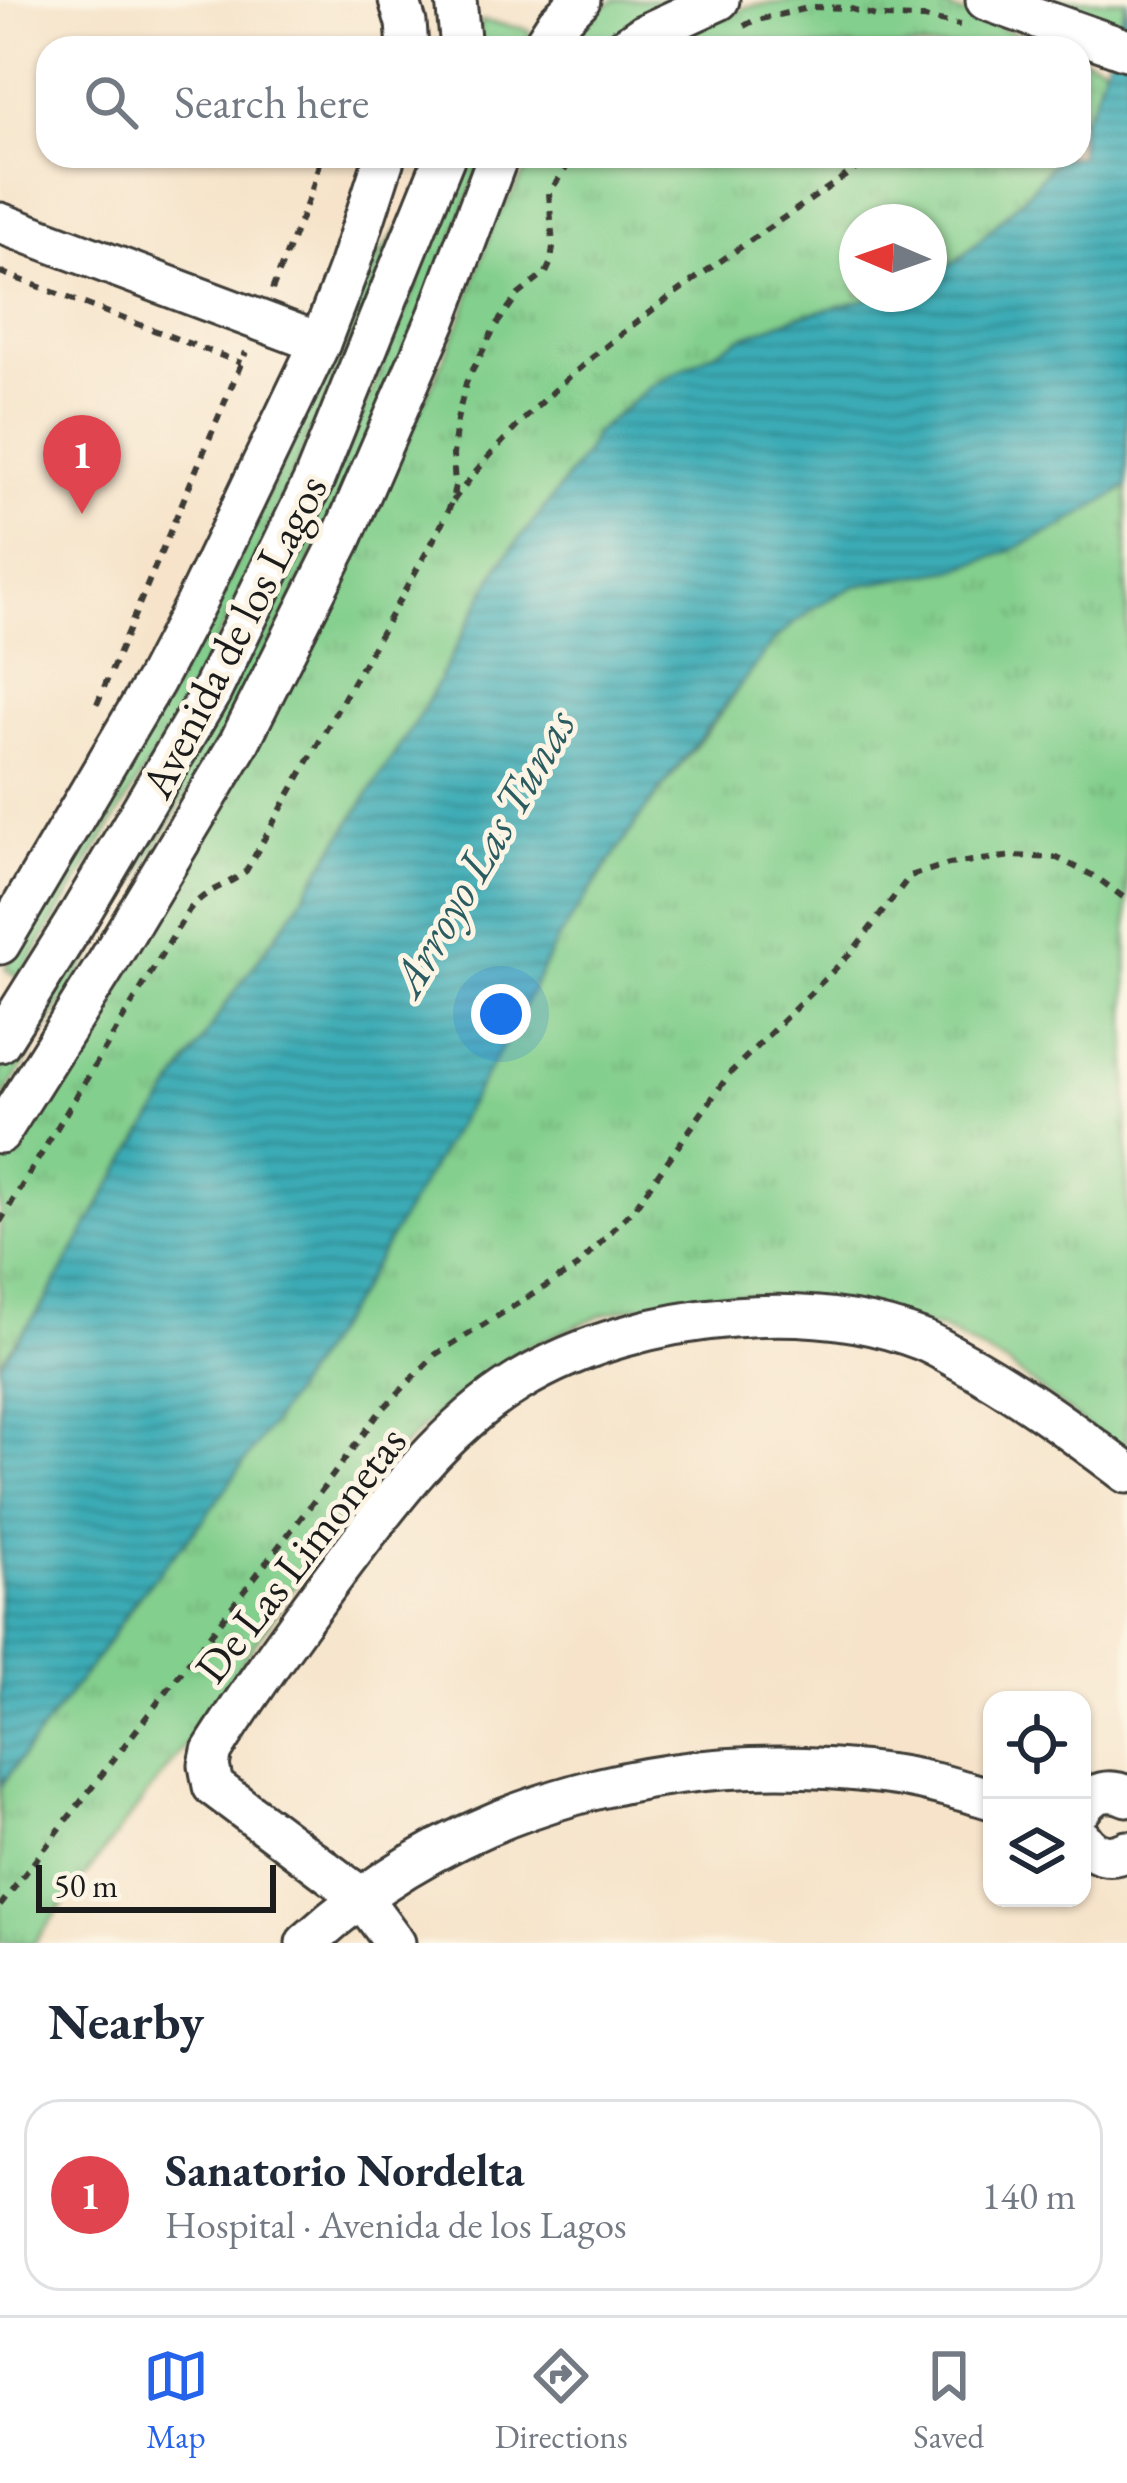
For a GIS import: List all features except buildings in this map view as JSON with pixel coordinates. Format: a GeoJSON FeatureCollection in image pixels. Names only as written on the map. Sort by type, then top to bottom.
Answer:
{"type":"FeatureCollection","features":[{"type":"Feature","properties":{"kind":"street"},"geometry":{"type":"LineString","coordinates":[[399,0],[407,36]]}},
{"type":"Feature","properties":{"kind":"street"},"geometry":{"type":"LineString","coordinates":[[456,0],[460,36]]}},
{"type":"Feature","properties":{"kind":"street"},"geometry":{"type":"LineString","coordinates":[[549,36],[580,0]]}},
{"type":"Feature","properties":{"kind":"street"},"geometry":{"type":"LineString","coordinates":[[975,13],[1088,36]]}},
{"type":"Feature","properties":{"kind":"street"},"geometry":{"type":"LineString","coordinates":[[642,36],[728,15]]}},
{"type":"Feature","properties":{"kind":"street"},"geometry":{"type":"LineString","coordinates":[[1091,37],[1127,50]]}},
{"type":"Feature","properties":{"kind":"street"},"geometry":{"type":"LineString","coordinates":[[0,944],[155,682],[320,343],[381,168]]}},
{"type":"Feature","properties":{"kind":"street"},"geometry":{"type":"LineString","coordinates":[[349,267],[436,168]]}},
{"type":"Feature","properties":{"kind":"street","name":"Avenida de los Lagos"},"geometry":{"type":"LineString","coordinates":[[6,1021],[74,924],[211,692],[313,482],[441,168]]}},
{"type":"Feature","properties":{"kind":"street","name":"Avenida de los Lagos"},"geometry":{"type":"LineString","coordinates":[[0,1133],[239,743],[341,540],[438,316],[494,168]]}},
{"type":"Feature","properties":{"kind":"street"},"geometry":{"type":"LineString","coordinates":[[476,219],[508,168]]}},
{"type":"Feature","properties":{"kind":"street"},"geometry":{"type":"LineString","coordinates":[[0,223],[320,343]]}},
{"type":"Feature","properties":{"kind":"street","name":"De Las Limonetas"},"geometry":{"type":"LineString","coordinates":[[361,1898],[213,1786],[212,1751],[257,1679],[399,1489],[478,1411],[517,1383],[567,1357],[669,1326],[772,1314],[822,1318],[923,1340],[1018,1393],[1127,1473]]}},
{"type":"Feature","properties":{"kind":"street"},"geometry":{"type":"LineString","coordinates":[[306,1943],[361,1898],[477,1828],[634,1779],[744,1767],[883,1773],[983,1797]]}},
{"type":"Feature","properties":{"kind":"street"},"geometry":{"type":"LineString","coordinates":[[1090,1799],[1105,1791],[1127,1796]]}},
{"type":"Feature","properties":{"kind":"street"},"geometry":{"type":"LineString","coordinates":[[1091,1850],[1110,1856],[1127,1851]]}},
{"type":"Feature","properties":{"kind":"street"},"geometry":{"type":"LineString","coordinates":[[361,1898],[395,1943]]}},
{"type":"Feature","properties":{"kind":"path"},"geometry":{"type":"LineString","coordinates":[[728,15],[753,21],[812,7],[848,8],[879,17],[975,13]]}},
{"type":"Feature","properties":{"kind":"path"},"geometry":{"type":"LineString","coordinates":[[95,709],[260,320],[318,168]]}},
{"type":"Feature","properties":{"kind":"path"},"geometry":{"type":"LineString","coordinates":[[451,504],[457,420],[466,382],[518,295],[546,273],[553,247],[548,194],[566,168]]}},
{"type":"Feature","properties":{"kind":"path"},"geometry":{"type":"LineString","coordinates":[[0,1222],[189,910],[201,896],[246,871],[451,504],[480,465],[598,351],[857,168]]}},
{"type":"Feature","properties":{"kind":"path"},"geometry":{"type":"LineString","coordinates":[[0,272],[242,363]]}},
{"type":"Feature","properties":{"kind":"path"},"geometry":{"type":"LineString","coordinates":[[0,1906],[379,1413],[436,1354],[577,1267],[634,1207],[730,1073],[852,952],[910,876],[950,864],[1013,856],[1057,857],[1127,900]]}},
{"type":"Feature","properties":{"kind":"green space"},"geometry":{"type":"Polygon","coordinates":[[[614,0],[691,0],[627,36],[574,36],[614,0]]]}},
{"type":"Feature","properties":{"kind":"green space"},"geometry":{"type":"Polygon","coordinates":[[[798,0],[928,1],[1024,36],[685,36],[747,7],[798,0]]]}},
{"type":"Feature","properties":{"kind":"green space"},"geometry":{"type":"Polygon","coordinates":[[[1032,0],[1127,0],[1117,29],[1032,0]]]}},
{"type":"Feature","properties":{"kind":"green space"},"geometry":{"type":"Polygon","coordinates":[[[479,24],[530,32],[528,36],[480,36],[479,24]]]}},
{"type":"Feature","properties":{"kind":"green space"},"geometry":{"type":"Polygon","coordinates":[[[1091,60],[1105,65],[1091,105],[1091,60]]]}},
{"type":"Feature","properties":{"kind":"green space"},"geometry":{"type":"Polygon","coordinates":[[[458,168],[479,168],[431,301],[258,672],[0,1103],[0,1069],[240,665],[349,446],[412,295],[458,168]]]}},
{"type":"Feature","properties":{"kind":"green space"},"geometry":{"type":"Polygon","coordinates":[[[528,168],[1048,168],[962,257],[947,266],[947,204],[839,204],[839,306],[742,337],[650,387],[595,433],[584,455],[501,562],[424,708],[293,912],[225,1005],[108,1190],[45,1302],[0,1363],[0,1165],[61,1072],[369,524],[463,315],[493,224],[528,168]]]}},
{"type":"Feature","properties":{"kind":"green space"},"geometry":{"type":"Polygon","coordinates":[[[402,224],[231,613],[166,735],[19,979],[5,968],[214,612],[377,258],[402,224]]]}},
{"type":"Feature","properties":{"kind":"green space"},"geometry":{"type":"Polygon","coordinates":[[[1127,487],[1127,1457],[1008,1365],[941,1329],[792,1297],[722,1295],[655,1303],[604,1314],[518,1351],[444,1408],[387,1461],[326,1540],[188,1741],[34,1943],[0,1943],[0,1786],[102,1651],[443,1144],[511,1032],[556,942],[640,817],[746,676],[776,638],[815,607],[855,586],[957,569],[1005,553],[1059,528],[1127,487]]]}},
{"type":"Feature","properties":{"kind":"water","name":"Arroyo Las Tunas"},"geometry":{"type":"Polygon","coordinates":[[[1127,0],[1127,487],[1059,528],[1005,553],[957,569],[855,586],[815,607],[776,638],[640,817],[556,942],[511,1032],[359,1291],[275,1419],[0,1786],[0,1363],[45,1302],[108,1190],[225,1005],[293,912],[424,708],[501,562],[584,455],[595,433],[650,387],[742,337],[839,306],[839,312],[947,312],[947,266],[962,257],[1048,168],[1091,168],[1091,105],[1127,0]]]}},
{"type":"Feature","properties":{"kind":"place","name":"Sanatorio Nordelta"},"geometry":{"type":"Point","coordinates":[82,514]}}]}
